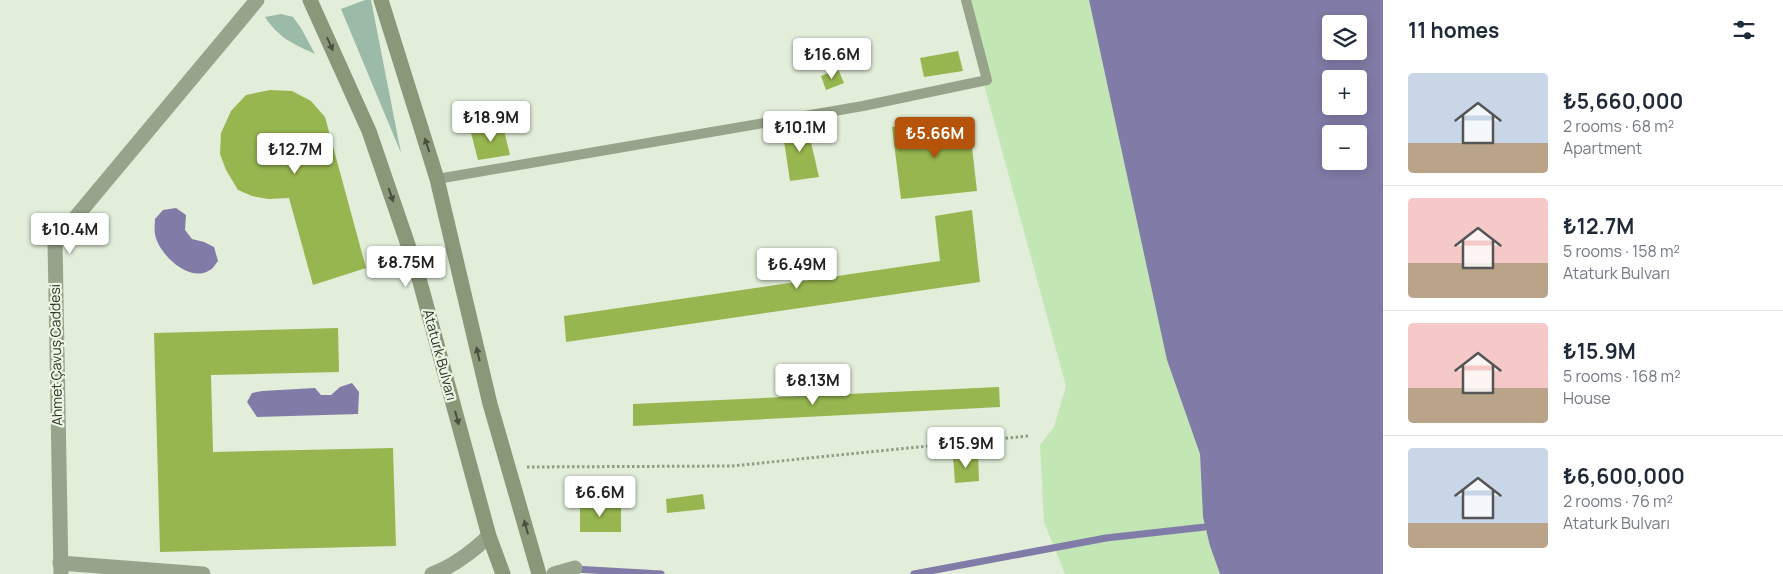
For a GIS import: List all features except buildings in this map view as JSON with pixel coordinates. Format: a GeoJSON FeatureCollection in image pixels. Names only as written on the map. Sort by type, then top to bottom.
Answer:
{"type":"FeatureCollection","features":[{"type":"Feature","properties":{"kind":"main road","name":"Ataturk Bulvarı"},"geometry":{"type":"LineString","coordinates":[[310,0],[369,131],[417,271],[489,536],[503,574]]}},
{"type":"Feature","properties":{"kind":"main road"},"geometry":{"type":"LineString","coordinates":[[382,0],[438,178],[490,404],[539,574]]}},
{"type":"Feature","properties":{"kind":"street","name":"Ahmet Çavuş Caddesi"},"geometry":{"type":"LineString","coordinates":[[60,568],[55,242],[257,0]]}},
{"type":"Feature","properties":{"kind":"street"},"geometry":{"type":"LineString","coordinates":[[432,574],[448,566],[478,546],[489,536]]}},
{"type":"Feature","properties":{"kind":"street"},"geometry":{"type":"LineString","coordinates":[[60,568],[204,574]]}},
{"type":"Feature","properties":{"kind":"street"},"geometry":{"type":"LineString","coordinates":[[554,574],[574,568]]}},
{"type":"Feature","properties":{"kind":"lane"},"geometry":{"type":"LineString","coordinates":[[438,178],[853,108],[986,80],[966,0]]}},
{"type":"Feature","properties":{"kind":"path"},"geometry":{"type":"LineString","coordinates":[[508,468],[731,466],[1028,436]]}},
{"type":"Feature","properties":{"kind":"shaded area"},"geometry":{"type":"Polygon","coordinates":[[[365,0],[371,0],[401,153],[341,9],[365,0]]]}},
{"type":"Feature","properties":{"kind":"shaded area"},"geometry":{"type":"Polygon","coordinates":[[[1089,0],[1383,0],[1383,574],[1220,574],[1210,546],[1203,517],[1200,454],[1167,360],[1089,0]]]}},
{"type":"Feature","properties":{"kind":"shaded area"},"geometry":{"type":"Polygon","coordinates":[[[281,14],[293,17],[315,54],[281,35],[265,17],[281,14]]]}},
{"type":"Feature","properties":{"kind":"shaded area"},"geometry":{"type":"Polygon","coordinates":[[[176,208],[186,215],[185,230],[192,239],[214,247],[218,261],[210,270],[202,273],[193,273],[185,270],[168,258],[157,242],[155,219],[163,210],[176,208]]]}},
{"type":"Feature","properties":{"kind":"shaded area"},"geometry":{"type":"Polygon","coordinates":[[[352,383],[359,392],[358,414],[257,417],[247,402],[252,393],[262,391],[315,388],[321,395],[331,395],[340,387],[352,383]]]}},
{"type":"Feature","properties":{"kind":"sand"},"geometry":{"type":"Polygon","coordinates":[[[961,0],[1089,0],[1167,359],[1200,454],[1203,517],[1210,546],[1220,574],[1065,574],[1044,522],[1040,445],[1054,427],[1066,386],[961,0]]]}},
{"type":"Feature","properties":{"kind":"waterway"},"geometry":{"type":"LineString","coordinates":[[914,574],[1106,538],[1205,527]]}},
{"type":"Feature","properties":{"kind":"waterway"},"geometry":{"type":"LineString","coordinates":[[574,569],[661,574]]}}]}
